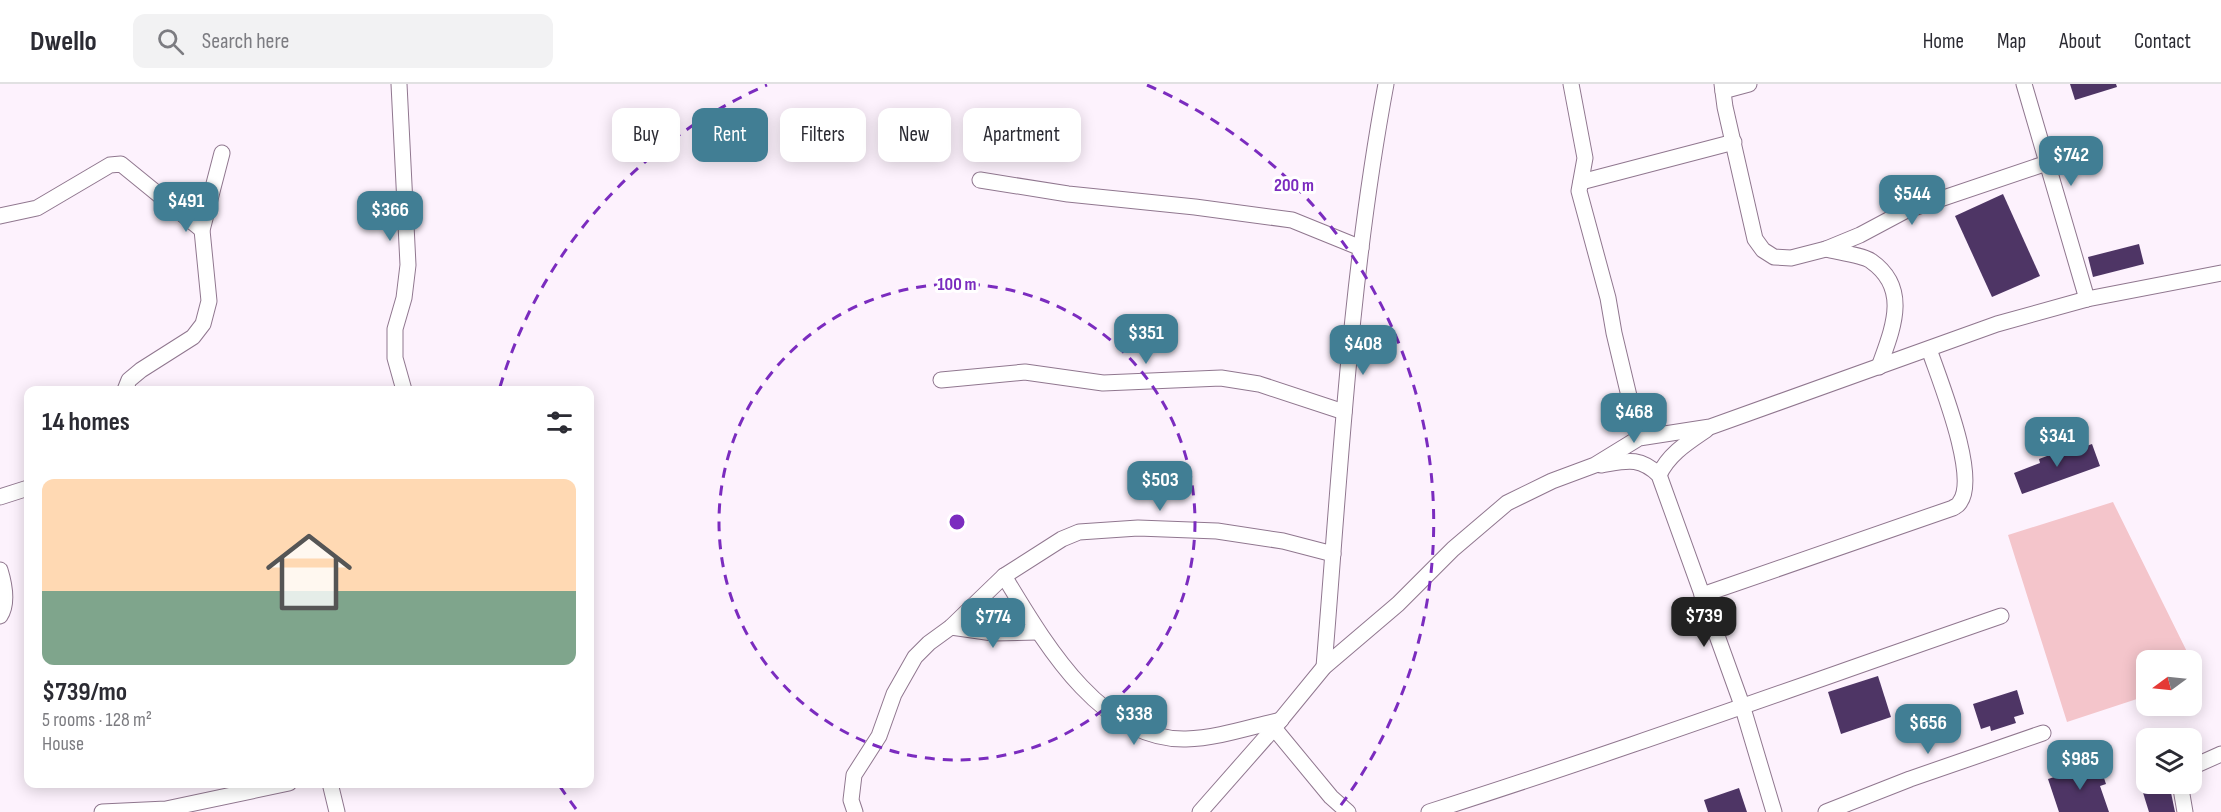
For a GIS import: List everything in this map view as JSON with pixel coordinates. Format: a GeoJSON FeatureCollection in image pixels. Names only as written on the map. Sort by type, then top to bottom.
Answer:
{"type":"FeatureCollection","features":[{"type":"Feature","properties":{"kind":"street"},"geometry":{"type":"LineString","coordinates":[[399,84],[408,265],[404,298],[395,329],[395,358],[403,386]]}},
{"type":"Feature","properties":{"kind":"street"},"geometry":{"type":"LineString","coordinates":[[1324,667],[1349,344],[1372,156],[1386,84]]}},
{"type":"Feature","properties":{"kind":"street"},"geometry":{"type":"LineString","coordinates":[[1572,84],[1585,158],[1579,191],[1608,298],[1639,438]]}},
{"type":"Feature","properties":{"kind":"street"},"geometry":{"type":"LineString","coordinates":[[1749,84],[1722,88],[1755,238],[1763,250],[1774,256],[1791,258],[1826,249],[1860,235],[1905,211],[2047,163]]}},
{"type":"Feature","properties":{"kind":"street"},"geometry":{"type":"LineString","coordinates":[[2024,84],[2087,298]]}},
{"type":"Feature","properties":{"kind":"street"},"geometry":{"type":"LineString","coordinates":[[1581,182],[1734,142]]}},
{"type":"Feature","properties":{"kind":"street"},"geometry":{"type":"LineString","coordinates":[[127,386],[129,380],[141,369],[193,337],[203,324],[209,301],[202,230],[222,153]]}},
{"type":"Feature","properties":{"kind":"street"},"geometry":{"type":"LineString","coordinates":[[0,216],[37,208],[110,165],[121,164],[202,230]]}},
{"type":"Feature","properties":{"kind":"street"},"geometry":{"type":"LineString","coordinates":[[980,180],[1068,194],[1196,207],[1292,220],[1361,248]]}},
{"type":"Feature","properties":{"kind":"street"},"geometry":{"type":"LineString","coordinates":[[1826,249],[1870,260],[1888,279],[1897,302],[1894,324],[1879,367]]}},
{"type":"Feature","properties":{"kind":"street"},"geometry":{"type":"LineString","coordinates":[[1200,812],[1278,724],[1324,667],[1398,604],[1453,549],[1507,503],[1552,481],[1595,465],[1639,438],[1710,427],[1997,324],[2087,298],[2221,273]]}},
{"type":"Feature","properties":{"kind":"street"},"geometry":{"type":"LineString","coordinates":[[1702,594],[1953,508],[1961,502],[1964,490],[1964,466],[1956,425],[1929,349]]}},
{"type":"Feature","properties":{"kind":"street"},"geometry":{"type":"LineString","coordinates":[[941,380],[1025,372],[1103,383],[1221,378],[1259,384],[1344,412]]}},
{"type":"Feature","properties":{"kind":"street"},"geometry":{"type":"LineString","coordinates":[[1659,475],[1665,462],[1710,427]]}},
{"type":"Feature","properties":{"kind":"street"},"geometry":{"type":"LineString","coordinates":[[1595,465],[1633,460],[1649,465],[1659,475],[1742,705],[1774,812]]}},
{"type":"Feature","properties":{"kind":"street"},"geometry":{"type":"LineString","coordinates":[[0,497],[24,489]]}},
{"type":"Feature","properties":{"kind":"street"},"geometry":{"type":"LineString","coordinates":[[855,812],[851,800],[854,776],[879,736],[894,694],[915,657],[951,627],[1004,576],[1062,539],[1079,532],[1138,528],[1217,531],[1283,541],[1333,554]]}},
{"type":"Feature","properties":{"kind":"street"},"geometry":{"type":"LineString","coordinates":[[0,570],[5,599],[0,616]]}},
{"type":"Feature","properties":{"kind":"street"},"geometry":{"type":"LineString","coordinates":[[1004,576],[1038,632],[1083,690],[1106,709],[1144,733],[1165,738],[1188,739],[1278,724]]}},
{"type":"Feature","properties":{"kind":"street"},"geometry":{"type":"LineString","coordinates":[[1429,812],[1568,768],[1742,705],[2001,616]]}},
{"type":"Feature","properties":{"kind":"street"},"geometry":{"type":"LineString","coordinates":[[951,627],[993,633],[1038,632]]}},
{"type":"Feature","properties":{"kind":"street"},"geometry":{"type":"LineString","coordinates":[[1278,724],[1332,797],[1348,812]]}},
{"type":"Feature","properties":{"kind":"street"},"geometry":{"type":"LineString","coordinates":[[1826,812],[1910,779],[2043,733]]}},
{"type":"Feature","properties":{"kind":"street"},"geometry":{"type":"LineString","coordinates":[[2202,762],[2221,753]]}},
{"type":"Feature","properties":{"kind":"street"},"geometry":{"type":"LineString","coordinates":[[102,812],[166,809],[265,788]]}},
{"type":"Feature","properties":{"kind":"street"},"geometry":{"type":"LineString","coordinates":[[331,788],[337,812]]}},
{"type":"Feature","properties":{"kind":"street"},"geometry":{"type":"LineString","coordinates":[[2182,794],[2186,812]]}},
{"type":"Feature","properties":{"kind":"shaded area"},"geometry":{"type":"Polygon","coordinates":[[[2113,502],[2186,650],[2136,650],[2136,699],[2067,722],[2008,535],[2113,502]]]}},
{"type":"Feature","properties":{"kind":"building"},"geometry":{"type":"Polygon","coordinates":[[[2070,84],[2116,84],[2117,87],[2075,100],[2070,84]]]}},
{"type":"Feature","properties":{"kind":"building"},"geometry":{"type":"Polygon","coordinates":[[[2003,194],[2040,276],[1992,297],[1955,216],[2003,194]]]}},
{"type":"Feature","properties":{"kind":"building"},"geometry":{"type":"Polygon","coordinates":[[[2139,244],[2144,264],[2093,277],[2088,257],[2139,244]]]}},
{"type":"Feature","properties":{"kind":"building"},"geometry":{"type":"Polygon","coordinates":[[[2092,444],[2100,466],[2022,494],[2014,473],[2040,463],[2039,459],[2063,450],[2064,454],[2092,444]]]}},
{"type":"Feature","properties":{"kind":"building"},"geometry":{"type":"Polygon","coordinates":[[[1878,676],[1891,717],[1841,734],[1828,692],[1878,676]]]}},
{"type":"Feature","properties":{"kind":"building"},"geometry":{"type":"Polygon","coordinates":[[[2017,690],[2024,714],[2014,717],[2016,723],[1991,731],[1990,726],[1981,729],[1973,704],[2017,690]]]}},
{"type":"Feature","properties":{"kind":"building"},"geometry":{"type":"Polygon","coordinates":[[[2099,763],[2106,784],[2100,786],[2109,812],[2059,812],[2048,779],[2099,763]]]}},
{"type":"Feature","properties":{"kind":"building"},"geometry":{"type":"Polygon","coordinates":[[[1739,788],[1747,812],[1708,812],[1704,800],[1739,788]]]}},
{"type":"Feature","properties":{"kind":"building"},"geometry":{"type":"Polygon","coordinates":[[[2143,794],[2171,794],[2175,812],[2149,812],[2143,794]]]}}]}
